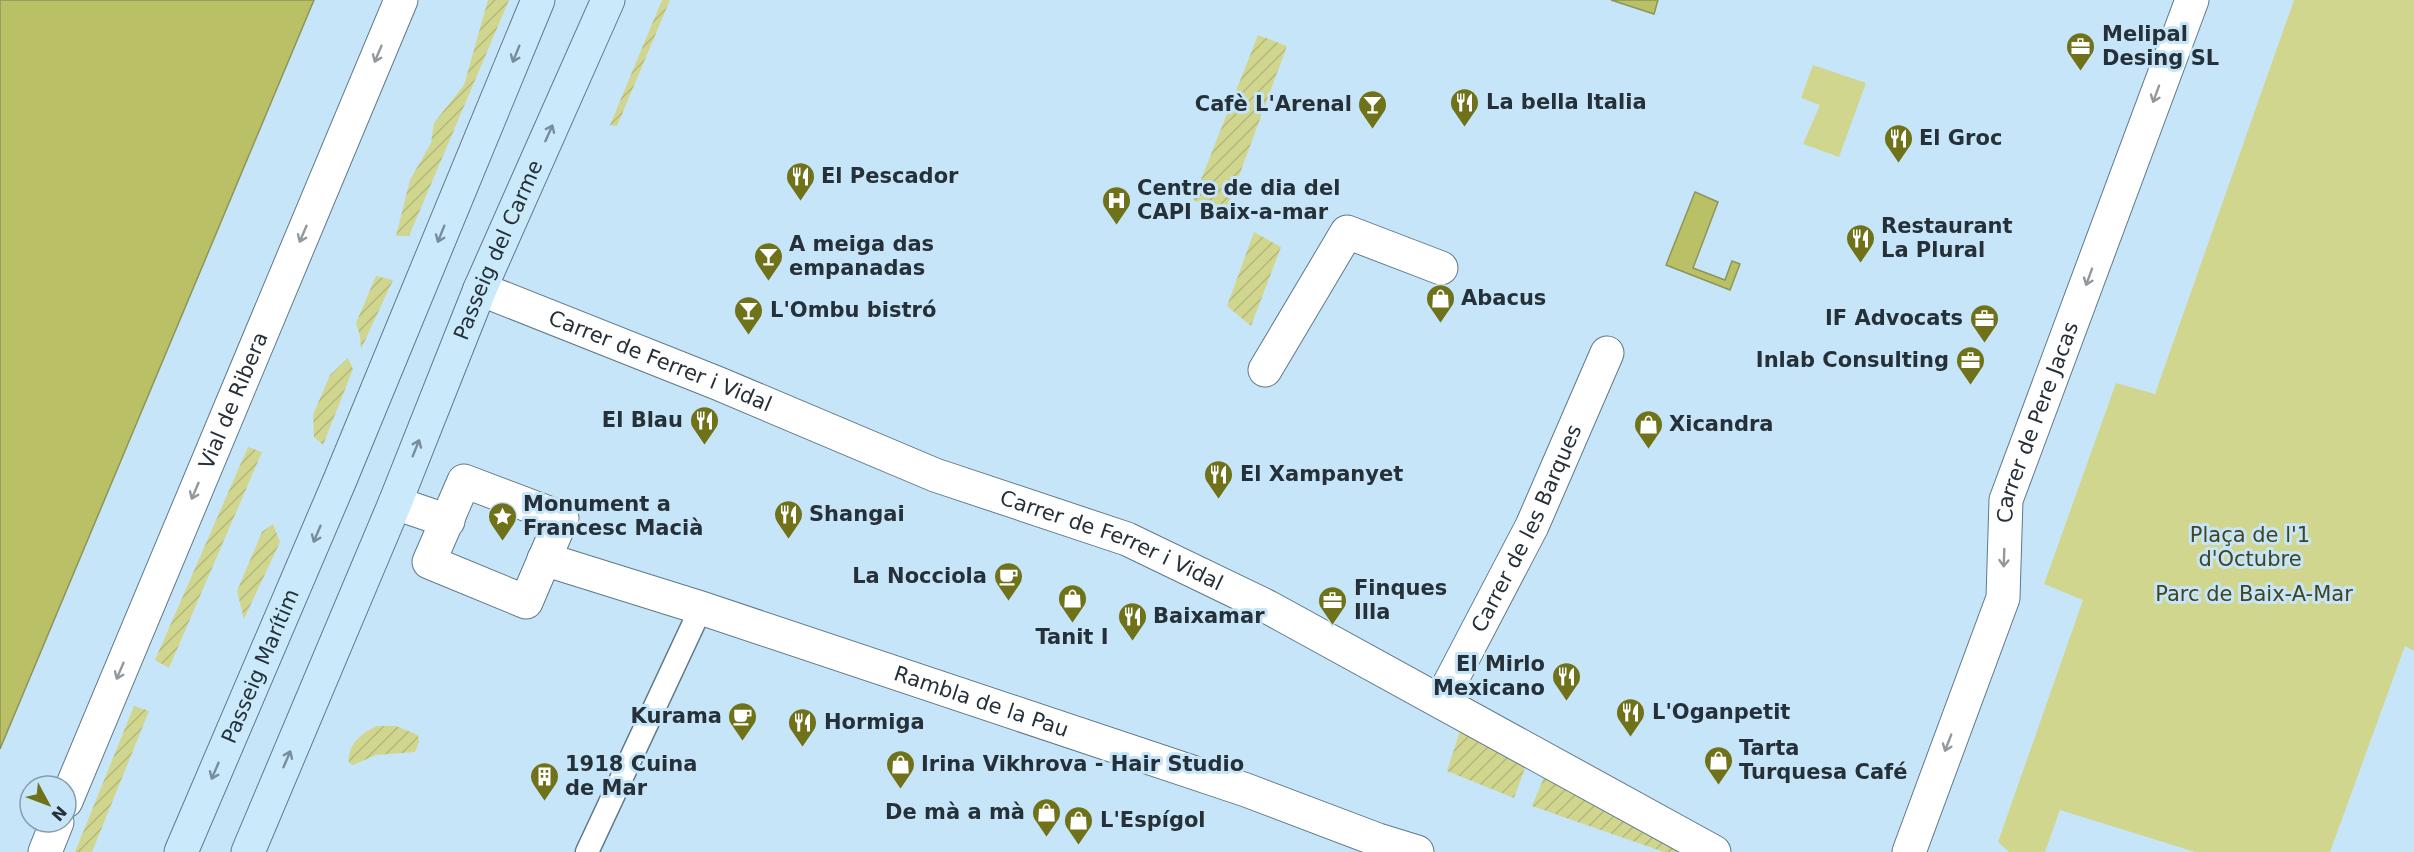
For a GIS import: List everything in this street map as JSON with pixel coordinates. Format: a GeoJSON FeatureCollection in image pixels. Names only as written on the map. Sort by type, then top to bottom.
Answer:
{"type":"FeatureCollection","features":[{"type":"Feature","properties":{"kind":"street","name":"Vial de Ribera"},"geometry":{"type":"LineString","coordinates":[[77,774],[401,0]]}},
{"type":"Feature","properties":{"kind":"street","name":"Passeig Marítim"},"geometry":{"type":"LineString","coordinates":[[182,852],[340,480],[538,0]]}},
{"type":"Feature","properties":{"kind":"street","name":"Passeig del Carme"},"geometry":{"type":"LineString","coordinates":[[395,503],[480,289],[608,0]]}},
{"type":"Feature","properties":{"kind":"street","name":"Carrer de Pere Jacas"},"geometry":{"type":"LineString","coordinates":[[1909,852],[2003,598],[2006,500],[2192,0]]}},
{"type":"Feature","properties":{"kind":"street"},"geometry":{"type":"LineString","coordinates":[[1265,370],[1347,232],[1441,268]]}},
{"type":"Feature","properties":{"kind":"street","name":"Carrer de Ferrer i Vidal"},"geometry":{"type":"LineString","coordinates":[[480,289],[717,383],[935,475],[1127,539],[1268,607],[1714,852]]}},
{"type":"Feature","properties":{"kind":"street","name":"Carrer de les Barques"},"geometry":{"type":"LineString","coordinates":[[1441,700],[1533,526],[1607,352]]}},
{"type":"Feature","properties":{"kind":"street"},"geometry":{"type":"LineString","coordinates":[[464,481],[562,518],[526,602],[429,562],[448,521],[464,481]]}},
{"type":"Feature","properties":{"kind":"street"},"geometry":{"type":"LineString","coordinates":[[248,852],[395,503],[448,521]]}},
{"type":"Feature","properties":{"kind":"street","name":"Rambla de la Pau"},"geometry":{"type":"LineString","coordinates":[[544,559],[701,608],[1246,790],[1378,840],[1417,852]]}},
{"type":"Feature","properties":{"kind":"street"},"geometry":{"type":"LineString","coordinates":[[45,852],[52,834]]}},
{"type":"Feature","properties":{"kind":"lane"},"geometry":{"type":"LineString","coordinates":[[587,852],[701,608]]}},
{"type":"Feature","properties":{"kind":"green space"},"geometry":{"type":"Polygon","coordinates":[[[488,0],[509,0],[409,236],[396,236],[410,180],[431,143],[434,123],[464,85],[488,0]]]}},
{"type":"Feature","properties":{"kind":"green space"},"geometry":{"type":"Polygon","coordinates":[[[662,0],[670,0],[617,126],[610,125],[662,0]]]}},
{"type":"Feature","properties":{"kind":"green space","name":"Parc de Baix-A-Mar"},"geometry":{"type":"Polygon","coordinates":[[[2294,0],[2414,0],[2414,651],[2405,646],[2330,852],[2195,852],[2060,810],[2045,852],[2009,852],[1998,842],[2083,600],[2044,584],[2116,383],[2155,394],[2294,0]]]}},
{"type":"Feature","properties":{"kind":"green space"},"geometry":{"type":"Polygon","coordinates":[[[1258,35],[1287,46],[1226,211],[1193,200],[1258,35]]]}},
{"type":"Feature","properties":{"kind":"green space"},"geometry":{"type":"Polygon","coordinates":[[[1813,65],[1866,83],[1839,157],[1803,144],[1820,105],[1801,98],[1813,65]]]}},
{"type":"Feature","properties":{"kind":"green space"},"geometry":{"type":"Polygon","coordinates":[[[1254,232],[1281,247],[1251,326],[1227,306],[1254,232]]]}},
{"type":"Feature","properties":{"kind":"green space"},"geometry":{"type":"Polygon","coordinates":[[[376,276],[393,280],[361,349],[356,323],[376,276]]]}},
{"type":"Feature","properties":{"kind":"green space"},"geometry":{"type":"Polygon","coordinates":[[[348,358],[353,369],[323,445],[314,437],[313,415],[330,375],[348,358]]]}},
{"type":"Feature","properties":{"kind":"green space"},"geometry":{"type":"Polygon","coordinates":[[[248,447],[262,452],[169,668],[155,660],[248,447]]]}},
{"type":"Feature","properties":{"kind":"green space"},"geometry":{"type":"Polygon","coordinates":[[[273,524],[280,542],[244,619],[237,591],[262,532],[273,524]]]}},
{"type":"Feature","properties":{"kind":"green space"},"geometry":{"type":"Polygon","coordinates":[[[134,706],[149,711],[92,852],[75,852],[134,706]]]}},
{"type":"Feature","properties":{"kind":"green space"},"geometry":{"type":"Polygon","coordinates":[[[377,726],[396,726],[418,735],[419,742],[415,752],[376,755],[353,765],[349,763],[350,751],[356,740],[377,726]]]}},
{"type":"Feature","properties":{"kind":"green space"},"geometry":{"type":"Polygon","coordinates":[[[1460,731],[1526,765],[1514,798],[1447,771],[1460,731]]]}},
{"type":"Feature","properties":{"kind":"green space"},"geometry":{"type":"Polygon","coordinates":[[[1545,775],[1686,852],[1664,852],[1532,806],[1545,775]]]}},
{"type":"Feature","properties":{"kind":"shaded area"},"geometry":{"type":"Polygon","coordinates":[[[0,0],[314,0],[0,749],[0,0]]]}},
{"type":"Feature","properties":{"kind":"shaded area"},"geometry":{"type":"Polygon","coordinates":[[[1611,0],[1658,0],[1654,14],[1611,0]]]}},
{"type":"Feature","properties":{"kind":"shaded area"},"geometry":{"type":"Polygon","coordinates":[[[1695,192],[1718,202],[1693,268],[1725,280],[1732,261],[1740,264],[1730,290],[1666,265],[1695,192]]]}},
{"type":"Feature","properties":{"kind":"place","name":"Melipal Desing SL"},"geometry":{"type":"Point","coordinates":[2081,72]}},
{"type":"Feature","properties":{"kind":"place","name":"La bella Italia"},"geometry":{"type":"Point","coordinates":[1465,128]}},
{"type":"Feature","properties":{"kind":"place","name":"Cafè L'Arenal"},"geometry":{"type":"Point","coordinates":[1373,130]}},
{"type":"Feature","properties":{"kind":"place","name":"El Groc"},"geometry":{"type":"Point","coordinates":[1898,164]}},
{"type":"Feature","properties":{"kind":"place","name":"El Pescador"},"geometry":{"type":"Point","coordinates":[800,202]}},
{"type":"Feature","properties":{"kind":"place","name":"Centre de dia del CAPI Baix-a-mar"},"geometry":{"type":"Point","coordinates":[1116,226]}},
{"type":"Feature","properties":{"kind":"place","name":"Restaurant La Plural"},"geometry":{"type":"Point","coordinates":[1860,264]}},
{"type":"Feature","properties":{"kind":"place","name":"A meiga das empanadas"},"geometry":{"type":"Point","coordinates":[768,282]}},
{"type":"Feature","properties":{"kind":"place","name":"Abacus"},"geometry":{"type":"Point","coordinates":[1440,324]}},
{"type":"Feature","properties":{"kind":"place","name":"L'Ombu bistró"},"geometry":{"type":"Point","coordinates":[749,336]}},
{"type":"Feature","properties":{"kind":"place","name":"IF Advocats"},"geometry":{"type":"Point","coordinates":[1984,344]}},
{"type":"Feature","properties":{"kind":"place","name":"Inlab Consulting"},"geometry":{"type":"Point","coordinates":[1970,386]}},
{"type":"Feature","properties":{"kind":"place","name":"El Blau"},"geometry":{"type":"Point","coordinates":[704,446]}},
{"type":"Feature","properties":{"kind":"place","name":"Xicandra"},"geometry":{"type":"Point","coordinates":[1648,450]}},
{"type":"Feature","properties":{"kind":"place","name":"El Xampanyet"},"geometry":{"type":"Point","coordinates":[1219,500]}},
{"type":"Feature","properties":{"kind":"place","name":"Shangai"},"geometry":{"type":"Point","coordinates":[788,540]}},
{"type":"Feature","properties":{"kind":"place","name":"Monument a Francesc Macià"},"geometry":{"type":"Point","coordinates":[502,542]}},
{"type":"Feature","properties":{"kind":"place","name":"La Nocciola"},"geometry":{"type":"Point","coordinates":[1008,602]}},
{"type":"Feature","properties":{"kind":"place","name":"Tanit I"},"geometry":{"type":"Point","coordinates":[1072,624]}},
{"type":"Feature","properties":{"kind":"place","name":"Finques Illa"},"geometry":{"type":"Point","coordinates":[1333,626]}},
{"type":"Feature","properties":{"kind":"place","name":"Baixamar"},"geometry":{"type":"Point","coordinates":[1132,642]}},
{"type":"Feature","properties":{"kind":"place","name":"El Mirlo Mexicano"},"geometry":{"type":"Point","coordinates":[1566,702]}},
{"type":"Feature","properties":{"kind":"place","name":"L'Oganpetit"},"geometry":{"type":"Point","coordinates":[1631,738]}},
{"type":"Feature","properties":{"kind":"place","name":"Kurama"},"geometry":{"type":"Point","coordinates":[743,742]}},
{"type":"Feature","properties":{"kind":"place","name":"Hormiga"},"geometry":{"type":"Point","coordinates":[803,748]}},
{"type":"Feature","properties":{"kind":"place","name":"Tarta Turquesa Café"},"geometry":{"type":"Point","coordinates":[1718,786]}},
{"type":"Feature","properties":{"kind":"place","name":"Irina Vikhrova - Hair Studio"},"geometry":{"type":"Point","coordinates":[900,790]}},
{"type":"Feature","properties":{"kind":"place","name":"1918 Cuina de Mar"},"geometry":{"type":"Point","coordinates":[544,802]}},
{"type":"Feature","properties":{"kind":"place","name":"De mà a mà"},"geometry":{"type":"Point","coordinates":[1046,838]}},
{"type":"Feature","properties":{"kind":"place","name":"L'Espígol"},"geometry":{"type":"Point","coordinates":[1079,846]}},
{"type":"Feature","properties":{"kind":"park label","name":"Plaça de l'1 d'Octubre"},"geometry":{"type":"Point","coordinates":[2250,547]}}]}
